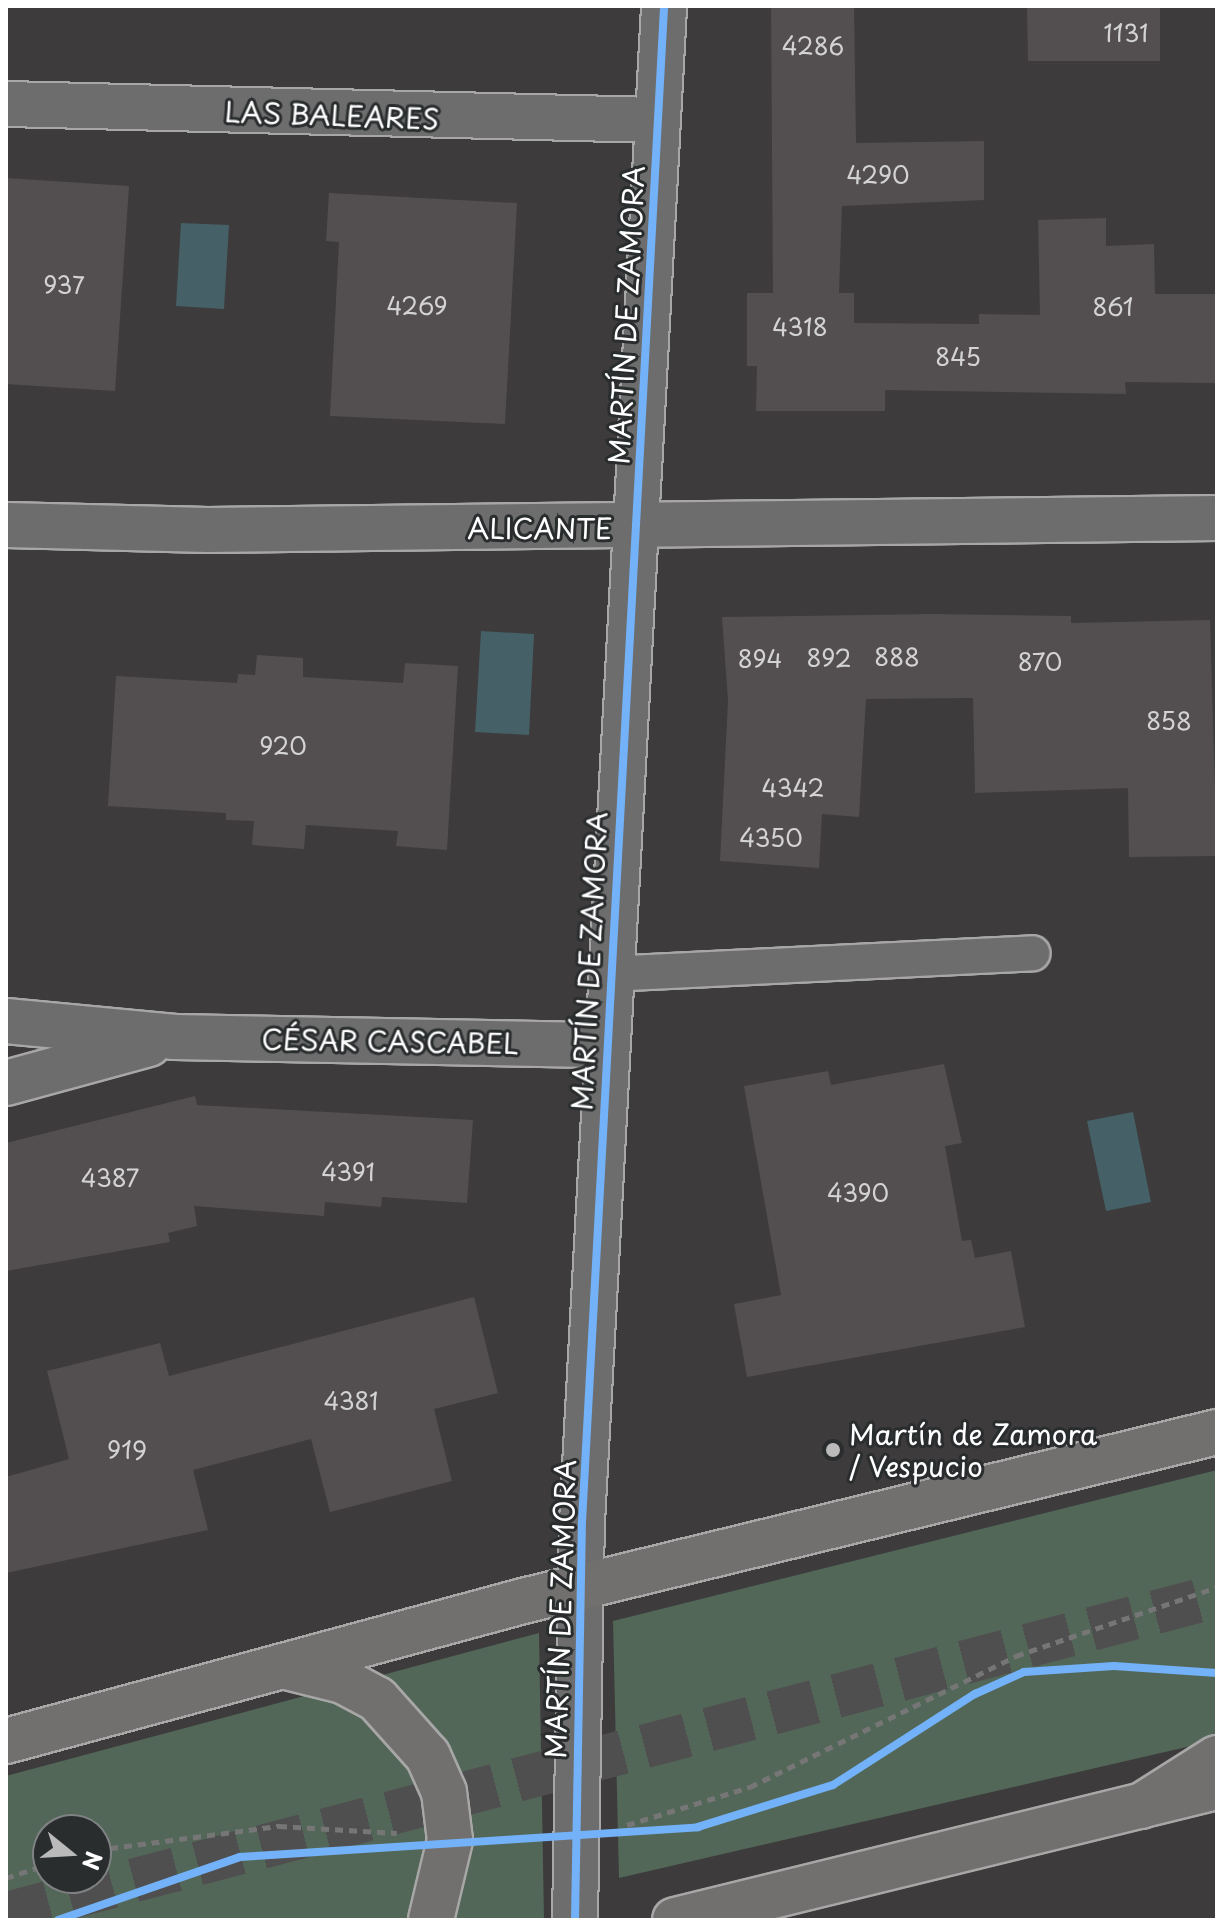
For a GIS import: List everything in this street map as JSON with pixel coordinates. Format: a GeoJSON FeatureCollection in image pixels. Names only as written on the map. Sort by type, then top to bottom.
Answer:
{"type":"FeatureCollection","features":[{"type":"Feature","properties":{"kind":"main road"},"geometry":{"type":"LineString","coordinates":[[6,1741],[581,1588],[1217,1432]]}},
{"type":"Feature","properties":{"kind":"main road"},"geometry":{"type":"LineString","coordinates":[[287,1668],[343,1681],[406,1725],[444,1792],[450,1840],[431,1920]]}},
{"type":"Feature","properties":{"kind":"main road"},"geometry":{"type":"LineString","coordinates":[[1141,1806],[1217,1758]]}},
{"type":"Feature","properties":{"kind":"main road"},"geometry":{"type":"LineString","coordinates":[[675,1920],[1217,1787]]}},
{"type":"Feature","properties":{"kind":"street","name":"MARTÍN DE ZAMORA"},"geometry":{"type":"LineString","coordinates":[[575,1920],[581,1588],[605,1045],[637,527],[664,6]]}},
{"type":"Feature","properties":{"kind":"street","name":"LAS BALEARES"},"geometry":{"type":"LineString","coordinates":[[6,104],[658,120]]}},
{"type":"Feature","properties":{"kind":"street","name":"ALICANTE"},"geometry":{"type":"LineString","coordinates":[[6,525],[637,527],[1217,518]]}},
{"type":"Feature","properties":{"kind":"street","name":"CÉSAR CASCABEL"},"geometry":{"type":"LineString","coordinates":[[6,1021],[175,1037],[605,1045]]}},
{"type":"Feature","properties":{"kind":"street","name":"CÉSAR CASCABEL"},"geometry":{"type":"LineString","coordinates":[[6,1083],[175,1037]]}},
{"type":"Feature","properties":{"kind":"lane"},"geometry":{"type":"LineString","coordinates":[[610,974],[1032,953]]}},
{"type":"Feature","properties":{"kind":"path"},"geometry":{"type":"LineString","coordinates":[[576,1839],[750,1787],[1016,1656],[1217,1587]]}},
{"type":"Feature","properties":{"kind":"path"},"geometry":{"type":"LineString","coordinates":[[112,1848],[279,1826],[450,1840]]}},
{"type":"Feature","properties":{"kind":"path"},"geometry":{"type":"LineString","coordinates":[[576,1839],[646,1833]]}},
{"type":"Feature","properties":{"kind":"path"},"geometry":{"type":"LineString","coordinates":[[360,1845],[450,1840]]}},
{"type":"Feature","properties":{"kind":"path"},"geometry":{"type":"LineString","coordinates":[[6,1878],[32,1869]]}},
{"type":"Feature","properties":{"kind":"green space"},"geometry":{"type":"Polygon","coordinates":[[[1217,1470],[1217,1740],[619,1878],[613,1621],[1217,1470]]]}},
{"type":"Feature","properties":{"kind":"green space"},"geometry":{"type":"Polygon","coordinates":[[[539,1633],[544,1920],[6,1920],[6,1776],[539,1633]]]}},
{"type":"Feature","properties":{"kind":"water"},"geometry":{"type":"Polygon","coordinates":[[[181,223],[229,225],[224,309],[176,306],[181,223]]]}},
{"type":"Feature","properties":{"kind":"water"},"geometry":{"type":"Polygon","coordinates":[[[481,631],[534,634],[529,735],[475,732],[481,631]]]}},
{"type":"Feature","properties":{"kind":"water"},"geometry":{"type":"Polygon","coordinates":[[[1133,1112],[1151,1202],[1106,1211],[1087,1121],[1133,1112]]]}},
{"type":"Feature","properties":{"kind":"building"},"geometry":{"type":"Polygon","coordinates":[[[771,6],[854,6],[856,143],[984,141],[984,200],[842,206],[839,293],[854,293],[854,323],[979,324],[979,314],[1040,315],[1038,220],[1106,218],[1106,246],[1154,244],[1155,294],[1217,294],[1217,383],[1125,382],[1126,394],[885,390],[885,411],[756,411],[757,366],[747,366],[747,293],[773,293],[771,6]]]}},
{"type":"Feature","properties":{"kind":"building"},"geometry":{"type":"Polygon","coordinates":[[[1027,6],[1160,6],[1160,61],[1028,61],[1027,6]]]}},
{"type":"Feature","properties":{"kind":"building"},"geometry":{"type":"Polygon","coordinates":[[[6,178],[129,186],[115,391],[6,384],[6,178]]]}},
{"type":"Feature","properties":{"kind":"building"},"geometry":{"type":"Polygon","coordinates":[[[329,193],[517,203],[505,424],[330,416],[339,242],[326,241],[329,193]]]}},
{"type":"Feature","properties":{"kind":"building"},"geometry":{"type":"Polygon","coordinates":[[[1071,616],[1071,623],[1210,620],[1217,856],[1129,857],[1128,788],[975,793],[973,698],[866,699],[859,817],[822,814],[819,868],[720,861],[728,701],[722,617],[1071,616]]]}},
{"type":"Feature","properties":{"kind":"building"},"geometry":{"type":"Polygon","coordinates":[[[257,655],[303,658],[303,677],[403,683],[405,663],[458,666],[447,850],[396,846],[398,831],[306,825],[304,849],[252,845],[254,821],[226,820],[226,813],[108,806],[116,676],[237,683],[238,674],[255,675],[257,655]]]}},
{"type":"Feature","properties":{"kind":"building"},"geometry":{"type":"Polygon","coordinates":[[[944,1064],[962,1143],[945,1146],[962,1241],[971,1240],[975,1258],[1011,1251],[1025,1327],[747,1377],[734,1304],[781,1295],[744,1086],[828,1071],[831,1085],[944,1064]]]}},
{"type":"Feature","properties":{"kind":"building"},"geometry":{"type":"Polygon","coordinates":[[[195,1096],[197,1105],[473,1120],[467,1203],[382,1197],[381,1207],[325,1202],[324,1216],[194,1206],[197,1226],[168,1233],[170,1242],[6,1271],[6,1143],[195,1096]]]}},
{"type":"Feature","properties":{"kind":"building"},"geometry":{"type":"Polygon","coordinates":[[[474,1297],[498,1393],[434,1409],[452,1481],[330,1512],[311,1439],[193,1470],[208,1530],[6,1573],[6,1477],[69,1459],[47,1371],[160,1343],[169,1376],[474,1297]]]}},
{"type":"Feature","properties":{"kind":"tunnel"},"geometry":{"type":"LineString","coordinates":[[6,1914],[1217,1596]]}},
{"type":"Feature","properties":{"kind":"cycle path"},"geometry":{"type":"LineString","coordinates":[[575,1920],[582,1522],[664,6]]}},
{"type":"Feature","properties":{"kind":"cycle path"},"geometry":{"type":"LineString","coordinates":[[58,1920],[240,1857],[698,1827],[833,1785],[975,1694],[1024,1672],[1114,1666],[1217,1673]]}},
{"type":"Feature","properties":{"kind":"place","name":"Martín de Zamora / Vespucio"},"geometry":{"type":"Point","coordinates":[833,1450]}}]}
